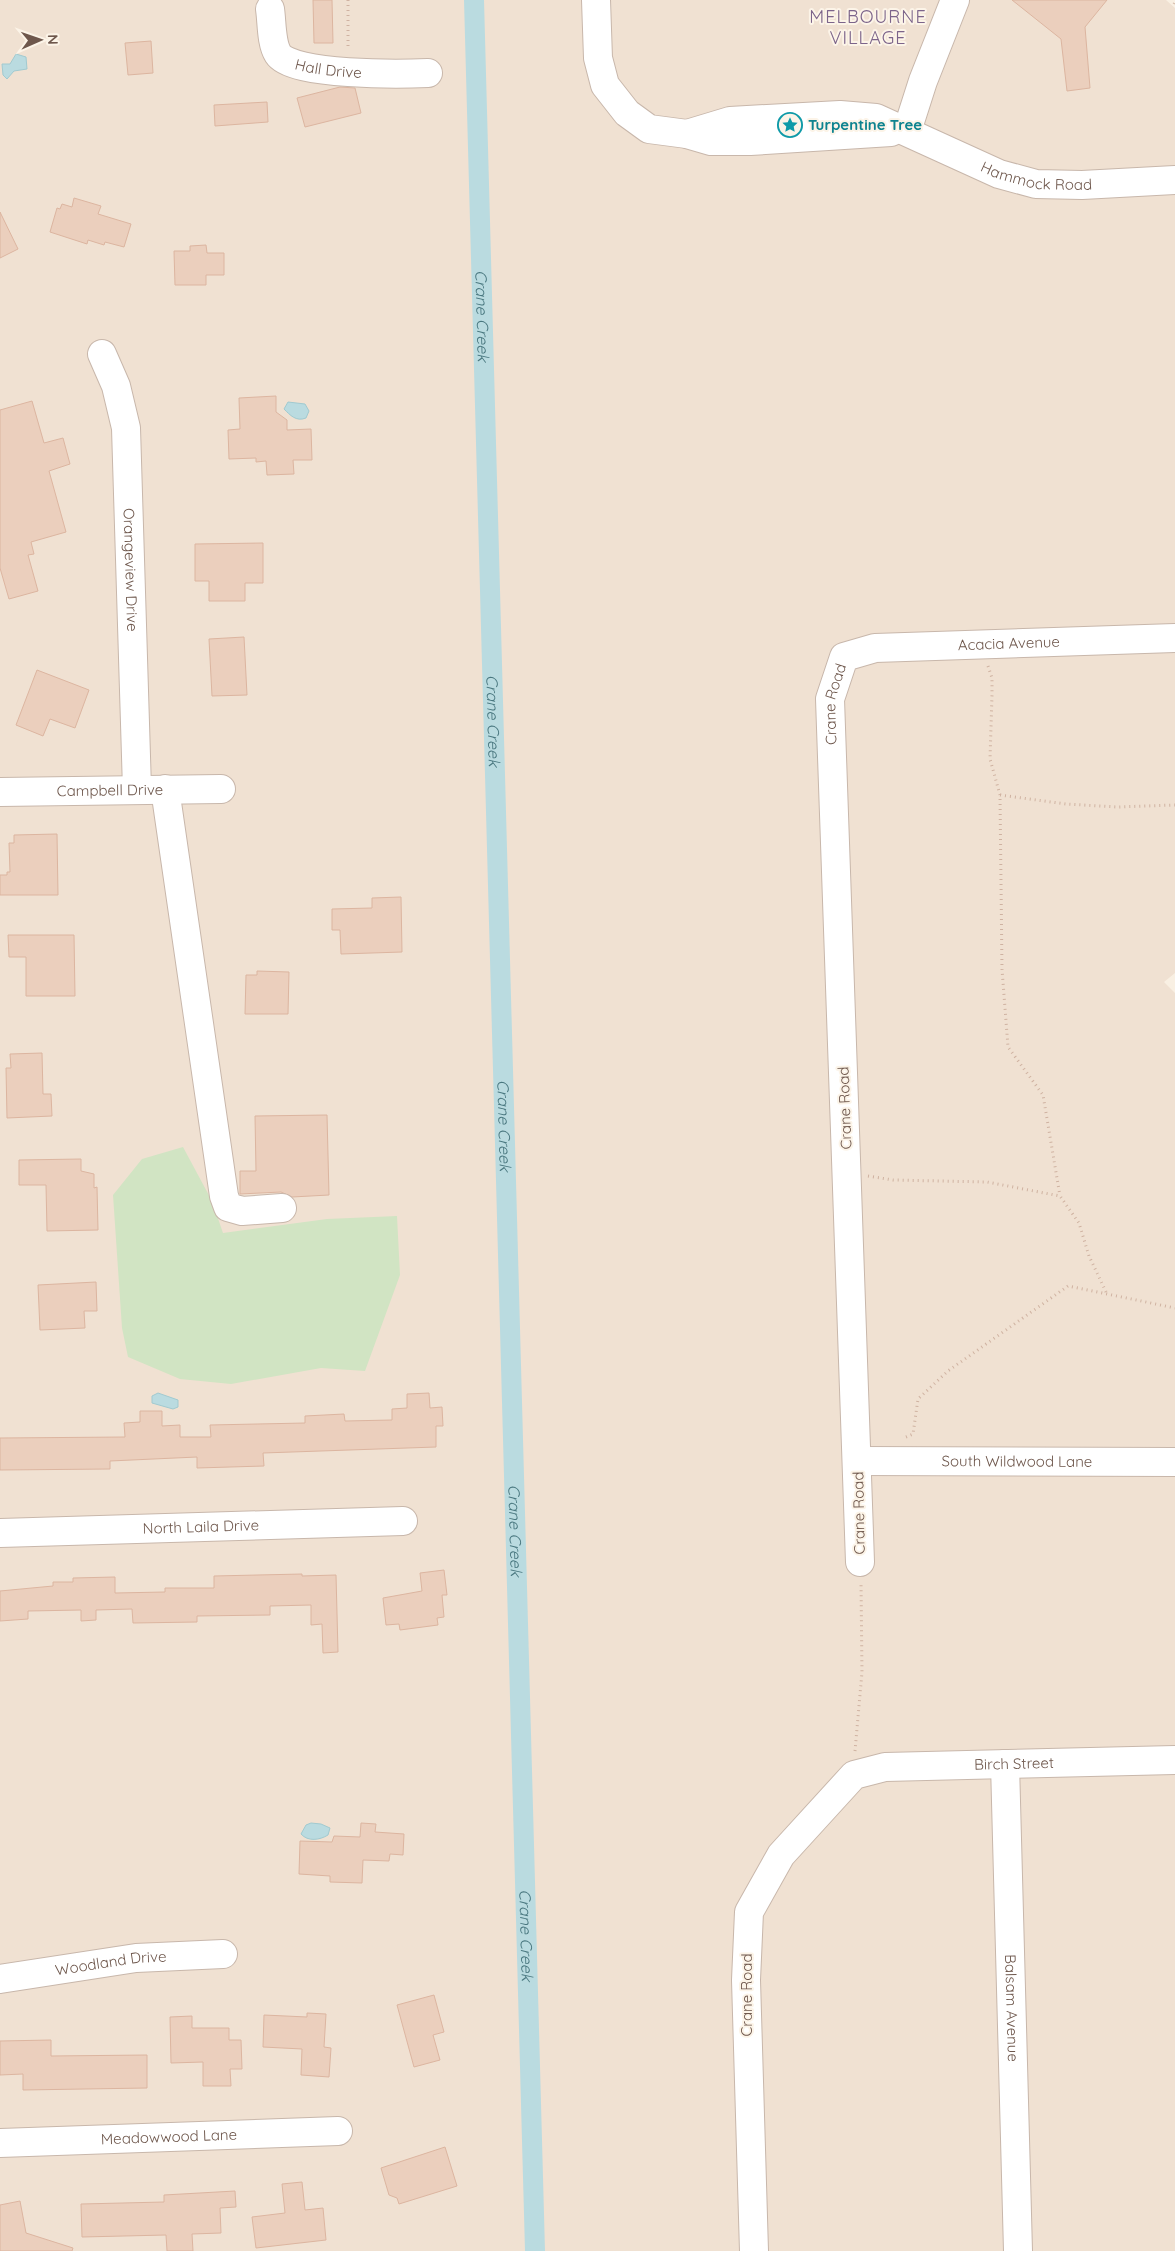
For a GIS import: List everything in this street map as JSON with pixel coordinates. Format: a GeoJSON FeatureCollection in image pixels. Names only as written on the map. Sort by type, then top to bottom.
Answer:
{"type":"FeatureCollection","features":[{"type":"Feature","properties":{"kind":"street","name":"Hammock Road"},"geometry":{"type":"LineString","coordinates":[[596,0],[598,58],[605,85],[626,114],[649,130],[687,134],[710,141],[750,141],[907,131],[999,174],[1036,184],[1082,185],[1175,180]]}},
{"type":"Feature","properties":{"kind":"street"},"geometry":{"type":"LineString","coordinates":[[907,131],[923,81],[955,0]]}},
{"type":"Feature","properties":{"kind":"street","name":"Hall Drive"},"geometry":{"type":"LineString","coordinates":[[271,3],[278,54],[285,61],[309,68],[428,73]]}},
{"type":"Feature","properties":{"kind":"street","name":"Orangeview Drive"},"geometry":{"type":"LineString","coordinates":[[102,354],[116,386],[126,428],[137,789]]}},
{"type":"Feature","properties":{"kind":"street","name":"Acacia Avenue"},"geometry":{"type":"LineString","coordinates":[[844,657],[875,648],[1175,638]]}},
{"type":"Feature","properties":{"kind":"street","name":"Crane Road"},"geometry":{"type":"LineString","coordinates":[[844,657],[830,699],[858,1460],[860,1562]]}},
{"type":"Feature","properties":{"kind":"street"},"geometry":{"type":"LineString","coordinates":[[165,788],[224,1196],[228,1207],[242,1211],[282,1208]]}},
{"type":"Feature","properties":{"kind":"street","name":"Campbell Drive"},"geometry":{"type":"LineString","coordinates":[[0,792],[165,788],[221,789]]}},
{"type":"Feature","properties":{"kind":"street","name":"South Wildwood Lane"},"geometry":{"type":"LineString","coordinates":[[858,1460],[1175,1462]]}},
{"type":"Feature","properties":{"kind":"street","name":"North Laila Drive"},"geometry":{"type":"LineString","coordinates":[[0,1533],[403,1521]]}},
{"type":"Feature","properties":{"kind":"street","name":"Birch Street"},"geometry":{"type":"LineString","coordinates":[[854,1775],[885,1767],[1175,1760]]}},
{"type":"Feature","properties":{"kind":"street","name":"Balsam Avenue"},"geometry":{"type":"LineString","coordinates":[[1005,1764],[1018,2251]]}},
{"type":"Feature","properties":{"kind":"street","name":"Crane Road"},"geometry":{"type":"LineString","coordinates":[[754,2251],[746,1980],[749,1912],[781,1855],[854,1775]]}},
{"type":"Feature","properties":{"kind":"street","name":"Woodland Drive"},"geometry":{"type":"LineString","coordinates":[[0,1979],[136,1958],[222,1954]]}},
{"type":"Feature","properties":{"kind":"street","name":"Meadowwood Lane"},"geometry":{"type":"LineString","coordinates":[[0,2144],[338,2130]]}},
{"type":"Feature","properties":{"kind":"path"},"geometry":{"type":"LineString","coordinates":[[348,0],[349,71]]}},
{"type":"Feature","properties":{"kind":"path"},"geometry":{"type":"LineString","coordinates":[[982,644],[992,678],[990,759],[1000,796],[1002,969],[1008,1047],[1043,1095],[1060,1196],[1079,1223],[1089,1256],[1107,1294]]}},
{"type":"Feature","properties":{"kind":"path"},"geometry":{"type":"LineString","coordinates":[[1000,796],[1066,804],[1118,807],[1175,805]]}},
{"type":"Feature","properties":{"kind":"path"},"geometry":{"type":"LineString","coordinates":[[848,1173],[893,1180],[987,1182],[1060,1196]]}},
{"type":"Feature","properties":{"kind":"path"},"geometry":{"type":"LineString","coordinates":[[905,1438],[913,1434],[918,1399],[948,1371],[1068,1286],[1175,1308]]}},
{"type":"Feature","properties":{"kind":"path"},"geometry":{"type":"LineString","coordinates":[[854,1775],[862,1672],[860,1562]]}},
{"type":"Feature","properties":{"kind":"shaded area"},"geometry":{"type":"Polygon","coordinates":[[[0,0],[585,0],[611,115],[618,121],[905,141],[994,183],[1175,190],[1175,628],[844,647],[837,645],[835,649],[830,651],[833,657],[849,1572],[872,1571],[870,1471],[1175,1472],[1175,1750],[856,1764],[852,1761],[847,1767],[840,1768],[841,1773],[739,1907],[743,2251],[0,2251],[0,2153],[349,2139],[348,2120],[0,2133],[0,1989],[137,1968],[234,1964],[233,1944],[134,1949],[0,1969],[0,1543],[414,1530],[414,1510],[0,1523],[0,802],[231,798],[232,779],[148,779],[127,383],[108,341],[88,349],[106,389],[114,429],[125,779],[0,781],[0,0]]]}},
{"type":"Feature","properties":{"kind":"shaded area"},"geometry":{"type":"Polygon","coordinates":[[[607,0],[943,0],[900,117],[687,124],[654,120],[615,81],[610,56],[607,0]]]}},
{"type":"Feature","properties":{"kind":"shaded area"},"geometry":{"type":"Polygon","coordinates":[[[967,0],[1166,0],[1175,8],[1175,170],[1038,174],[1003,165],[922,126],[934,84],[967,0]]]}},
{"type":"Feature","properties":{"kind":"shaded area"},"geometry":{"type":"Polygon","coordinates":[[[1175,648],[1175,973],[1164,982],[1175,993],[1175,1452],[869,1451],[841,700],[854,665],[877,658],[1175,648]]]}},
{"type":"Feature","properties":{"kind":"shaded area"},"geometry":{"type":"Polygon","coordinates":[[[1175,1770],[1175,2251],[1030,2251],[1017,1774],[1175,1770]]]}},
{"type":"Feature","properties":{"kind":"shaded area"},"geometry":{"type":"Polygon","coordinates":[[[995,1774],[1007,2251],[765,2251],[757,1980],[760,1914],[790,1860],[860,1784],[887,1776],[995,1774]]]}},
{"type":"Feature","properties":{"kind":"green space"},"geometry":{"type":"Polygon","coordinates":[[[183,1147],[212,1201],[223,1233],[327,1219],[397,1216],[400,1275],[365,1371],[321,1368],[231,1384],[180,1379],[128,1357],[122,1328],[113,1195],[142,1159],[183,1147]]]}},
{"type":"Feature","properties":{"kind":"water"},"geometry":{"type":"Polygon","coordinates":[[[16,54],[26,57],[27,69],[14,71],[7,79],[3,75],[2,64],[10,64],[16,54]]]}},
{"type":"Feature","properties":{"kind":"water"},"geometry":{"type":"Polygon","coordinates":[[[288,402],[305,404],[309,411],[306,418],[296,418],[284,409],[288,402]]]}},
{"type":"Feature","properties":{"kind":"water"},"geometry":{"type":"Polygon","coordinates":[[[158,1393],[178,1400],[178,1407],[173,1409],[152,1403],[152,1396],[158,1393]]]}},
{"type":"Feature","properties":{"kind":"water"},"geometry":{"type":"Polygon","coordinates":[[[311,1823],[321,1824],[330,1828],[328,1835],[314,1839],[304,1837],[301,1834],[306,1825],[311,1823]]]}},
{"type":"Feature","properties":{"kind":"building"},"geometry":{"type":"Polygon","coordinates":[[[313,0],[332,0],[333,43],[314,43],[313,0]]]}},
{"type":"Feature","properties":{"kind":"building"},"geometry":{"type":"Polygon","coordinates":[[[1012,0],[1107,0],[1085,27],[1090,88],[1067,91],[1061,39],[1012,0]]]}},
{"type":"Feature","properties":{"kind":"building"},"geometry":{"type":"Polygon","coordinates":[[[151,41],[153,73],[128,75],[125,43],[151,41]]]}},
{"type":"Feature","properties":{"kind":"building"},"geometry":{"type":"Polygon","coordinates":[[[340,87],[355,88],[361,113],[305,127],[297,98],[340,87]]]}},
{"type":"Feature","properties":{"kind":"building"},"geometry":{"type":"Polygon","coordinates":[[[267,102],[268,122],[215,126],[214,105],[267,102]]]}},
{"type":"Feature","properties":{"kind":"building"},"geometry":{"type":"Polygon","coordinates":[[[74,198],[101,206],[98,214],[131,224],[124,247],[105,242],[104,245],[88,240],[87,244],[50,232],[57,208],[60,209],[62,204],[72,207],[74,198]]]}},
{"type":"Feature","properties":{"kind":"building"},"geometry":{"type":"Polygon","coordinates":[[[0,212],[18,249],[0,258],[0,212]]]}},
{"type":"Feature","properties":{"kind":"building"},"geometry":{"type":"Polygon","coordinates":[[[206,245],[207,253],[224,253],[224,275],[206,275],[206,285],[175,285],[174,251],[190,251],[190,246],[206,245]]]}},
{"type":"Feature","properties":{"kind":"building"},"geometry":{"type":"Polygon","coordinates":[[[276,396],[276,412],[287,420],[287,430],[311,429],[312,460],[293,460],[294,474],[267,475],[266,461],[256,462],[256,458],[229,459],[228,430],[240,429],[239,398],[276,396]]]}},
{"type":"Feature","properties":{"kind":"building"},"geometry":{"type":"Polygon","coordinates":[[[32,401],[44,443],[63,438],[70,464],[49,471],[66,532],[31,542],[34,554],[28,555],[38,591],[9,599],[0,568],[0,410],[32,401]]]}},
{"type":"Feature","properties":{"kind":"building"},"geometry":{"type":"Polygon","coordinates":[[[263,543],[263,583],[245,583],[245,601],[209,601],[209,581],[195,581],[195,544],[263,543]]]}},
{"type":"Feature","properties":{"kind":"building"},"geometry":{"type":"Polygon","coordinates":[[[244,637],[247,695],[212,696],[209,639],[244,637]]]}},
{"type":"Feature","properties":{"kind":"building"},"geometry":{"type":"Polygon","coordinates":[[[37,670],[89,690],[75,728],[50,719],[43,736],[16,725],[37,670]]]}},
{"type":"Feature","properties":{"kind":"building"},"geometry":{"type":"Polygon","coordinates":[[[57,834],[58,895],[0,895],[0,875],[7,875],[7,872],[10,872],[9,843],[14,843],[14,835],[57,834]]]}},
{"type":"Feature","properties":{"kind":"building"},"geometry":{"type":"Polygon","coordinates":[[[401,897],[402,952],[341,954],[340,930],[332,930],[332,909],[372,908],[372,898],[401,897]]]}},
{"type":"Feature","properties":{"kind":"building"},"geometry":{"type":"Polygon","coordinates":[[[8,935],[74,935],[75,996],[26,996],[26,957],[9,957],[8,935]]]}},
{"type":"Feature","properties":{"kind":"building"},"geometry":{"type":"Polygon","coordinates":[[[257,971],[289,972],[288,1014],[245,1014],[246,975],[257,975],[257,971]]]}},
{"type":"Feature","properties":{"kind":"building"},"geometry":{"type":"Polygon","coordinates":[[[42,1053],[43,1094],[51,1094],[52,1116],[7,1118],[6,1068],[11,1068],[10,1054],[42,1053]]]}},
{"type":"Feature","properties":{"kind":"building"},"geometry":{"type":"Polygon","coordinates":[[[327,1115],[329,1195],[292,1197],[281,1192],[240,1194],[240,1171],[256,1171],[255,1116],[327,1115]]]}},
{"type":"Feature","properties":{"kind":"building"},"geometry":{"type":"Polygon","coordinates":[[[81,1159],[81,1171],[94,1174],[94,1188],[97,1187],[98,1230],[47,1231],[46,1185],[19,1185],[19,1160],[81,1159]]]}},
{"type":"Feature","properties":{"kind":"building"},"geometry":{"type":"Polygon","coordinates":[[[96,1282],[97,1311],[84,1311],[85,1328],[40,1330],[38,1285],[96,1282]]]}},
{"type":"Feature","properties":{"kind":"building"},"geometry":{"type":"Polygon","coordinates":[[[429,1393],[430,1408],[442,1407],[443,1426],[436,1426],[436,1447],[263,1453],[264,1466],[197,1468],[197,1457],[110,1461],[110,1469],[0,1470],[0,1438],[125,1437],[124,1423],[140,1422],[140,1411],[162,1411],[162,1426],[180,1425],[180,1437],[211,1437],[210,1425],[305,1423],[305,1416],[344,1414],[345,1421],[392,1420],[392,1409],[407,1408],[407,1394],[429,1393]]]}},
{"type":"Feature","properties":{"kind":"building"},"geometry":{"type":"Polygon","coordinates":[[[444,1570],[447,1595],[442,1595],[444,1617],[437,1618],[438,1625],[400,1630],[399,1624],[386,1625],[383,1598],[422,1591],[420,1573],[444,1570]]]}},
{"type":"Feature","properties":{"kind":"building"},"geometry":{"type":"Polygon","coordinates":[[[302,1574],[302,1576],[336,1575],[338,1652],[323,1653],[322,1624],[311,1625],[311,1605],[270,1606],[270,1615],[197,1616],[197,1622],[133,1623],[132,1609],[96,1610],[96,1620],[81,1621],[81,1610],[28,1611],[28,1619],[0,1621],[0,1591],[53,1586],[53,1582],[73,1582],[73,1578],[115,1577],[115,1593],[165,1592],[165,1588],[214,1588],[214,1576],[302,1574]]]}},
{"type":"Feature","properties":{"kind":"building"},"geometry":{"type":"Polygon","coordinates":[[[361,1823],[376,1824],[375,1832],[404,1834],[403,1855],[390,1854],[389,1861],[363,1860],[362,1883],[330,1882],[330,1876],[299,1874],[300,1841],[332,1842],[334,1836],[360,1837],[361,1823]]]}},
{"type":"Feature","properties":{"kind":"building"},"geometry":{"type":"Polygon","coordinates":[[[434,1995],[444,2032],[433,2035],[440,2060],[414,2067],[397,2005],[434,1995]]]}},
{"type":"Feature","properties":{"kind":"building"},"geometry":{"type":"Polygon","coordinates":[[[307,2013],[326,2014],[324,2047],[331,2048],[329,2077],[301,2075],[302,2049],[263,2047],[264,2015],[307,2017],[307,2013]]]}},
{"type":"Feature","properties":{"kind":"building"},"geometry":{"type":"Polygon","coordinates":[[[192,2016],[192,2028],[229,2028],[229,2040],[241,2040],[242,2069],[230,2069],[231,2086],[203,2086],[203,2062],[171,2063],[170,2017],[192,2016]]]}},
{"type":"Feature","properties":{"kind":"building"},"geometry":{"type":"Polygon","coordinates":[[[51,2040],[51,2056],[147,2055],[147,2088],[23,2090],[23,2074],[0,2075],[0,2041],[51,2040]]]}},
{"type":"Feature","properties":{"kind":"building"},"geometry":{"type":"Polygon","coordinates":[[[445,2147],[457,2186],[399,2204],[397,2198],[389,2195],[381,2168],[445,2147]]]}},
{"type":"Feature","properties":{"kind":"building"},"geometry":{"type":"Polygon","coordinates":[[[302,2182],[305,2210],[323,2208],[326,2240],[256,2248],[252,2217],[285,2213],[282,2184],[302,2182]]]}},
{"type":"Feature","properties":{"kind":"building"},"geometry":{"type":"Polygon","coordinates":[[[235,2191],[236,2207],[220,2208],[221,2233],[192,2234],[193,2251],[167,2251],[166,2235],[82,2237],[81,2204],[164,2202],[164,2195],[235,2191]]]}},
{"type":"Feature","properties":{"kind":"building"},"geometry":{"type":"Polygon","coordinates":[[[20,2201],[26,2233],[73,2248],[72,2251],[0,2251],[0,2205],[20,2201]]]}},
{"type":"Feature","properties":{"kind":"waterway","name":"Crane Creek"},"geometry":{"type":"LineString","coordinates":[[474,0],[535,2251]]}},
{"type":"Feature","properties":{"kind":"place","name":"Turpentine Tree"},"geometry":{"type":"Point","coordinates":[790,125]}},
{"type":"Feature","properties":{"kind":"district","name":"MELBOURNE VILLAGE"},"geometry":{"type":"Point","coordinates":[868,27]}}]}
